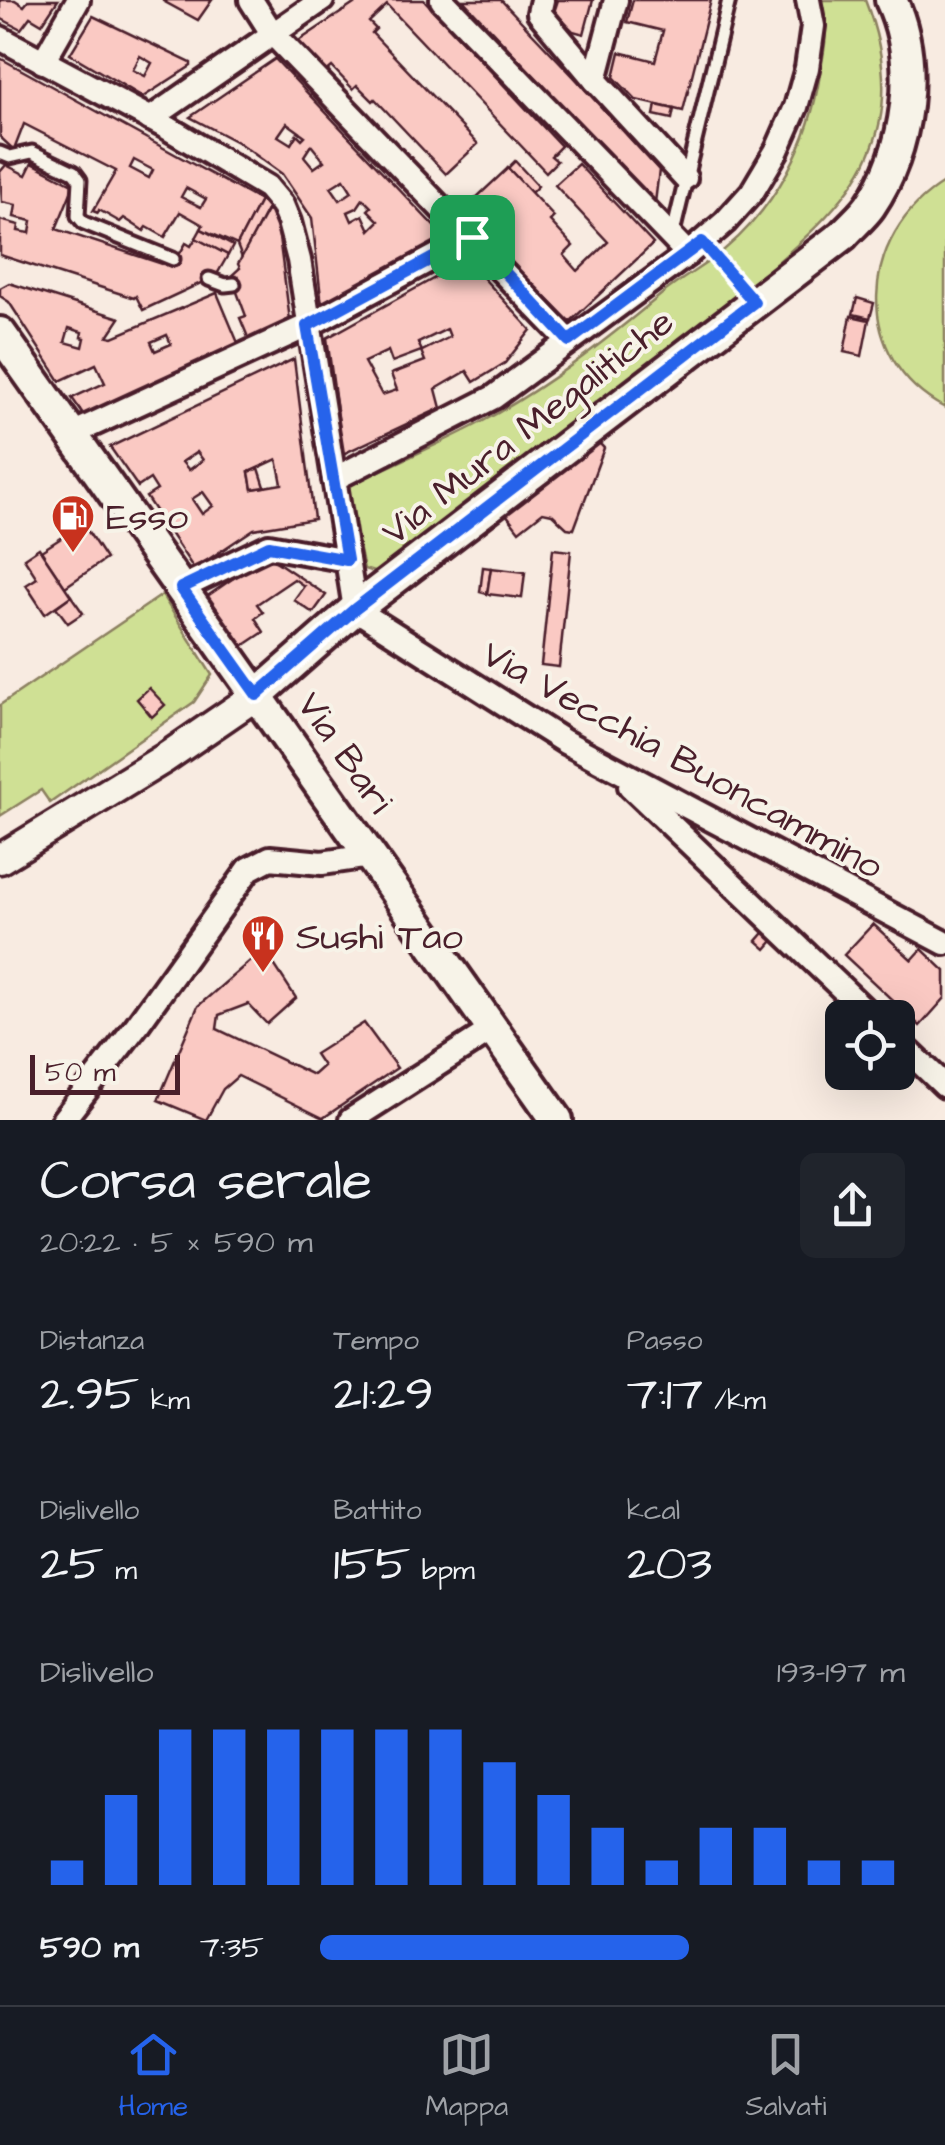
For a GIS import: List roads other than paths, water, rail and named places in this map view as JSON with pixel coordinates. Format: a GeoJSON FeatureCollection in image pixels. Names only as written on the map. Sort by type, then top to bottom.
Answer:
{"type":"FeatureCollection","features":[{"type":"Feature","properties":{"kind":"main road","name":"Via Mura Megalitiche"},"geometry":{"type":"LineString","coordinates":[[257,695],[355,609],[843,234],[869,208],[886,178],[906,112],[903,46],[891,0]]}},
{"type":"Feature","properties":{"kind":"main road","name":"Via Bari"},"geometry":{"type":"LineString","coordinates":[[0,334],[557,1120]]}},
{"type":"Feature","properties":{"kind":"street"},"geometry":{"type":"LineString","coordinates":[[42,62],[78,0]]}},
{"type":"Feature","properties":{"kind":"street"},"geometry":{"type":"LineString","coordinates":[[251,0],[272,33],[569,341]]}},
{"type":"Feature","properties":{"kind":"street"},"geometry":{"type":"LineString","coordinates":[[150,120],[322,0]]}},
{"type":"Feature","properties":{"kind":"street"},"geometry":{"type":"LineString","coordinates":[[442,0],[687,244]]}},
{"type":"Feature","properties":{"kind":"street"},"geometry":{"type":"LineString","coordinates":[[542,0],[539,13],[594,80],[685,178]]}},
{"type":"Feature","properties":{"kind":"street"},"geometry":{"type":"LineString","coordinates":[[594,80],[616,0]]}},
{"type":"Feature","properties":{"kind":"street"},"geometry":{"type":"LineString","coordinates":[[334,479],[494,397],[752,192],[796,107],[813,26],[808,0]]}},
{"type":"Feature","properties":{"kind":"street"},"geometry":{"type":"LineString","coordinates":[[0,38],[267,187],[282,205],[289,222],[291,264],[307,326],[355,609]]}},
{"type":"Feature","properties":{"kind":"street"},"geometry":{"type":"LineString","coordinates":[[72,434],[307,326],[472,237]]}},
{"type":"Feature","properties":{"kind":"street"},"geometry":{"type":"LineString","coordinates":[[181,588],[269,546],[347,560]]}},
{"type":"Feature","properties":{"kind":"street","name":"Via Vecchia Buoncammino"},"geometry":{"type":"LineString","coordinates":[[355,609],[565,742],[945,943]]}},
{"type":"Feature","properties":{"kind":"street","name":"Via Mura Megalitiche"},"geometry":{"type":"LineString","coordinates":[[0,858],[165,758],[257,695]]}},
{"type":"Feature","properties":{"kind":"street"},"geometry":{"type":"LineString","coordinates":[[610,766],[854,1000]]}},
{"type":"Feature","properties":{"kind":"street"},"geometry":{"type":"LineString","coordinates":[[63,1120],[249,869],[270,858],[322,863],[370,856]]}},
{"type":"Feature","properties":{"kind":"street"},"geometry":{"type":"LineString","coordinates":[[350,1120],[493,1029]]}},
{"type":"Feature","properties":{"kind":"street"},"geometry":{"type":"LineString","coordinates":[[915,1057],[945,1086]]}},
{"type":"Feature","properties":{"kind":"lane"},"geometry":{"type":"LineString","coordinates":[[687,244],[685,178],[729,0]]}},
{"type":"Feature","properties":{"kind":"lane"},"geometry":{"type":"LineString","coordinates":[[0,153],[10,156],[32,152],[74,172],[80,180],[78,216],[84,223],[173,259]]}},
{"type":"Feature","properties":{"kind":"lane"},"geometry":{"type":"LineString","coordinates":[[209,279],[234,284]]}},
{"type":"Feature","properties":{"kind":"place","name":"Esso"},"geometry":{"type":"Point","coordinates":[73,554]}},
{"type":"Feature","properties":{"kind":"place","name":"Sushi Tao"},"geometry":{"type":"Point","coordinates":[263,974]}}]}
